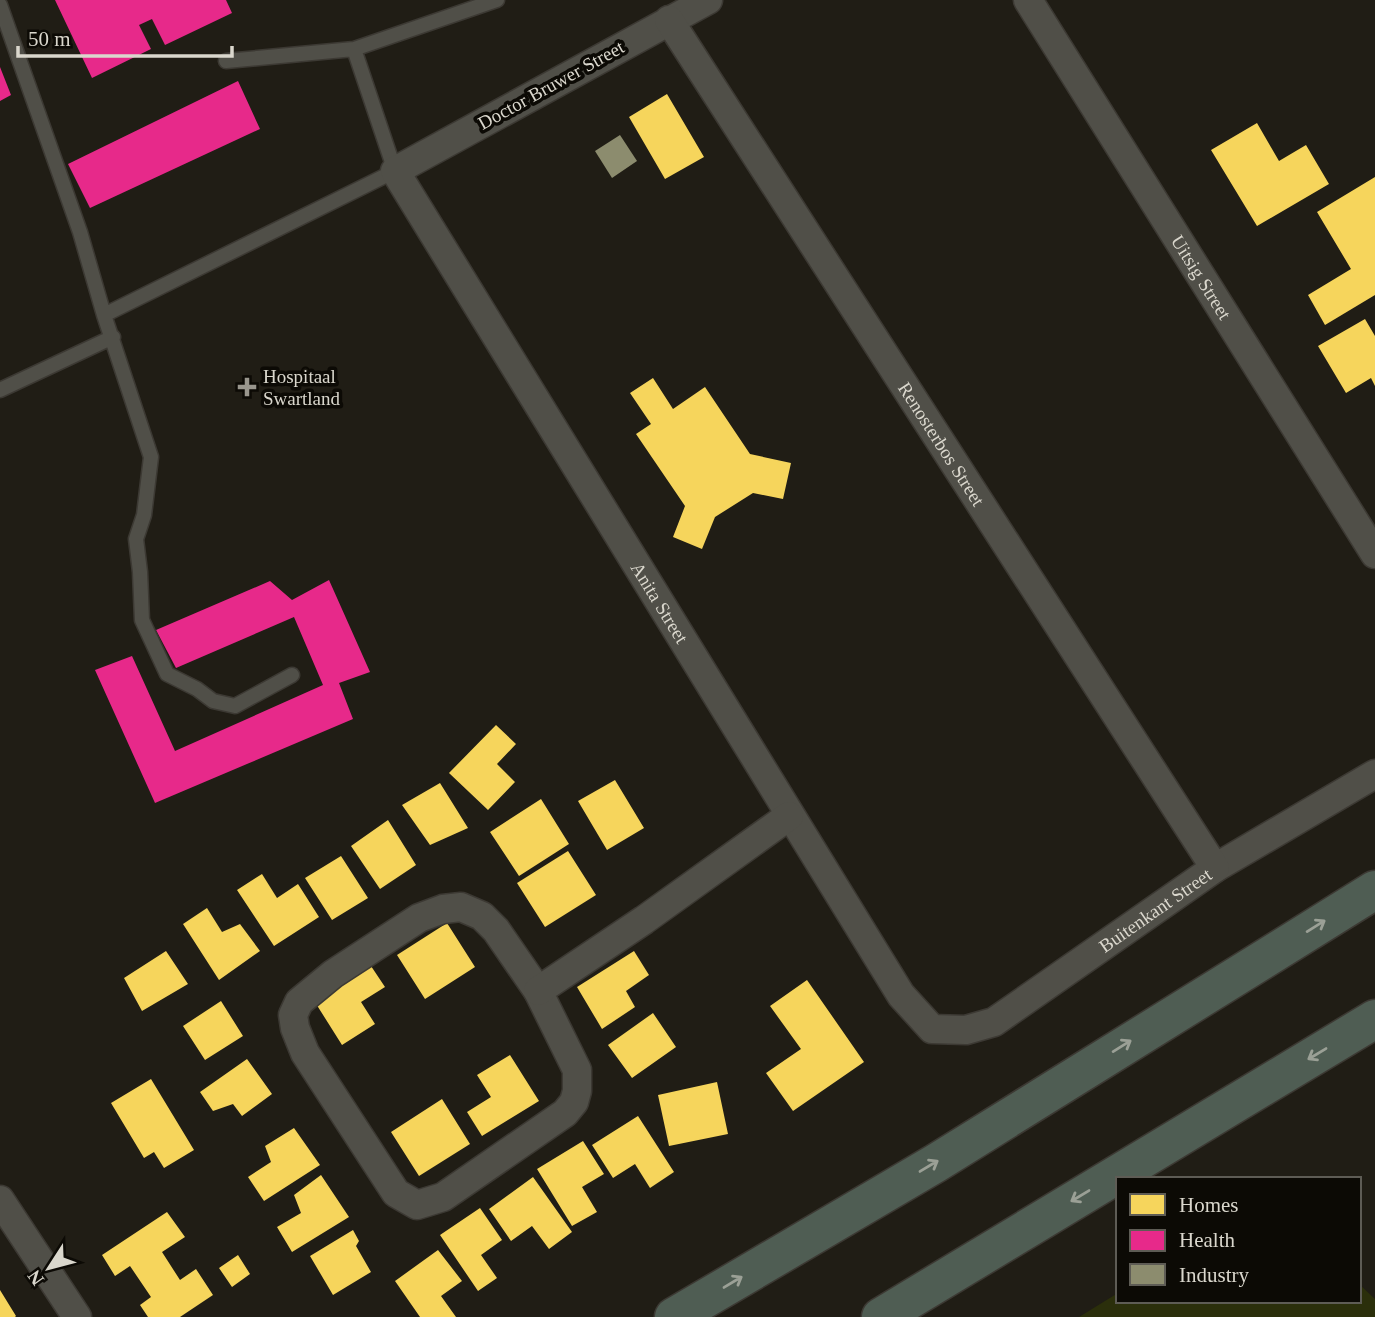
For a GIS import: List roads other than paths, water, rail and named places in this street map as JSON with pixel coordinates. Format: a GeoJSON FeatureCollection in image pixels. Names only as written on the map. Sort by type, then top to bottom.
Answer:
{"type":"FeatureCollection","features":[{"type":"Feature","properties":{"kind":"highway"},"geometry":{"type":"LineString","coordinates":[[674,1317],[936,1163],[1375,890]]}},
{"type":"Feature","properties":{"kind":"highway"},"geometry":{"type":"LineString","coordinates":[[881,1317],[1375,1019]]}},
{"type":"Feature","properties":{"kind":"street","name":"Doctor Bruwer Street"},"geometry":{"type":"LineString","coordinates":[[395,172],[669,19],[708,0]]}},
{"type":"Feature","properties":{"kind":"street","name":"Uitsig Street"},"geometry":{"type":"LineString","coordinates":[[1028,0],[1375,554]]}},
{"type":"Feature","properties":{"kind":"street","name":"Renosterbos Street"},"geometry":{"type":"LineString","coordinates":[[669,19],[1215,868]]}},
{"type":"Feature","properties":{"kind":"street","name":"Anita Street"},"geometry":{"type":"LineString","coordinates":[[395,172],[901,995],[932,1029]]}},
{"type":"Feature","properties":{"kind":"street","name":"Buitenkant Street"},"geometry":{"type":"LineString","coordinates":[[932,1029],[966,1030],[994,1022],[1215,868],[1375,774]]}},
{"type":"Feature","properties":{"kind":"street"},"geometry":{"type":"LineString","coordinates":[[538,991],[644,920],[789,816]]}},
{"type":"Feature","properties":{"kind":"street"},"geometry":{"type":"LineString","coordinates":[[461,907],[482,916],[496,930],[538,991],[577,1070],[574,1102],[565,1114],[443,1197],[417,1205],[409,1202],[396,1193],[305,1053],[293,1015],[299,1002],[333,974],[419,918],[443,909],[461,907]]}},
{"type":"Feature","properties":{"kind":"street"},"geometry":{"type":"LineString","coordinates":[[0,1200],[77,1317]]}},
{"type":"Feature","properties":{"kind":"lane"},"geometry":{"type":"LineString","coordinates":[[226,61],[354,49],[496,0]]}},
{"type":"Feature","properties":{"kind":"lane"},"geometry":{"type":"LineString","coordinates":[[0,5],[80,232],[150,457],[144,514],[136,539],[142,621],[167,674],[197,689],[213,701],[235,706],[292,675]]}},
{"type":"Feature","properties":{"kind":"lane"},"geometry":{"type":"LineString","coordinates":[[104,315],[395,172],[354,49]]}},
{"type":"Feature","properties":{"kind":"lane"},"geometry":{"type":"LineString","coordinates":[[0,390],[113,337]]}},
{"type":"Feature","properties":{"kind":"place","name":"Hospitaal Swartland"},"geometry":{"type":"Point","coordinates":[247,387]}}]}
